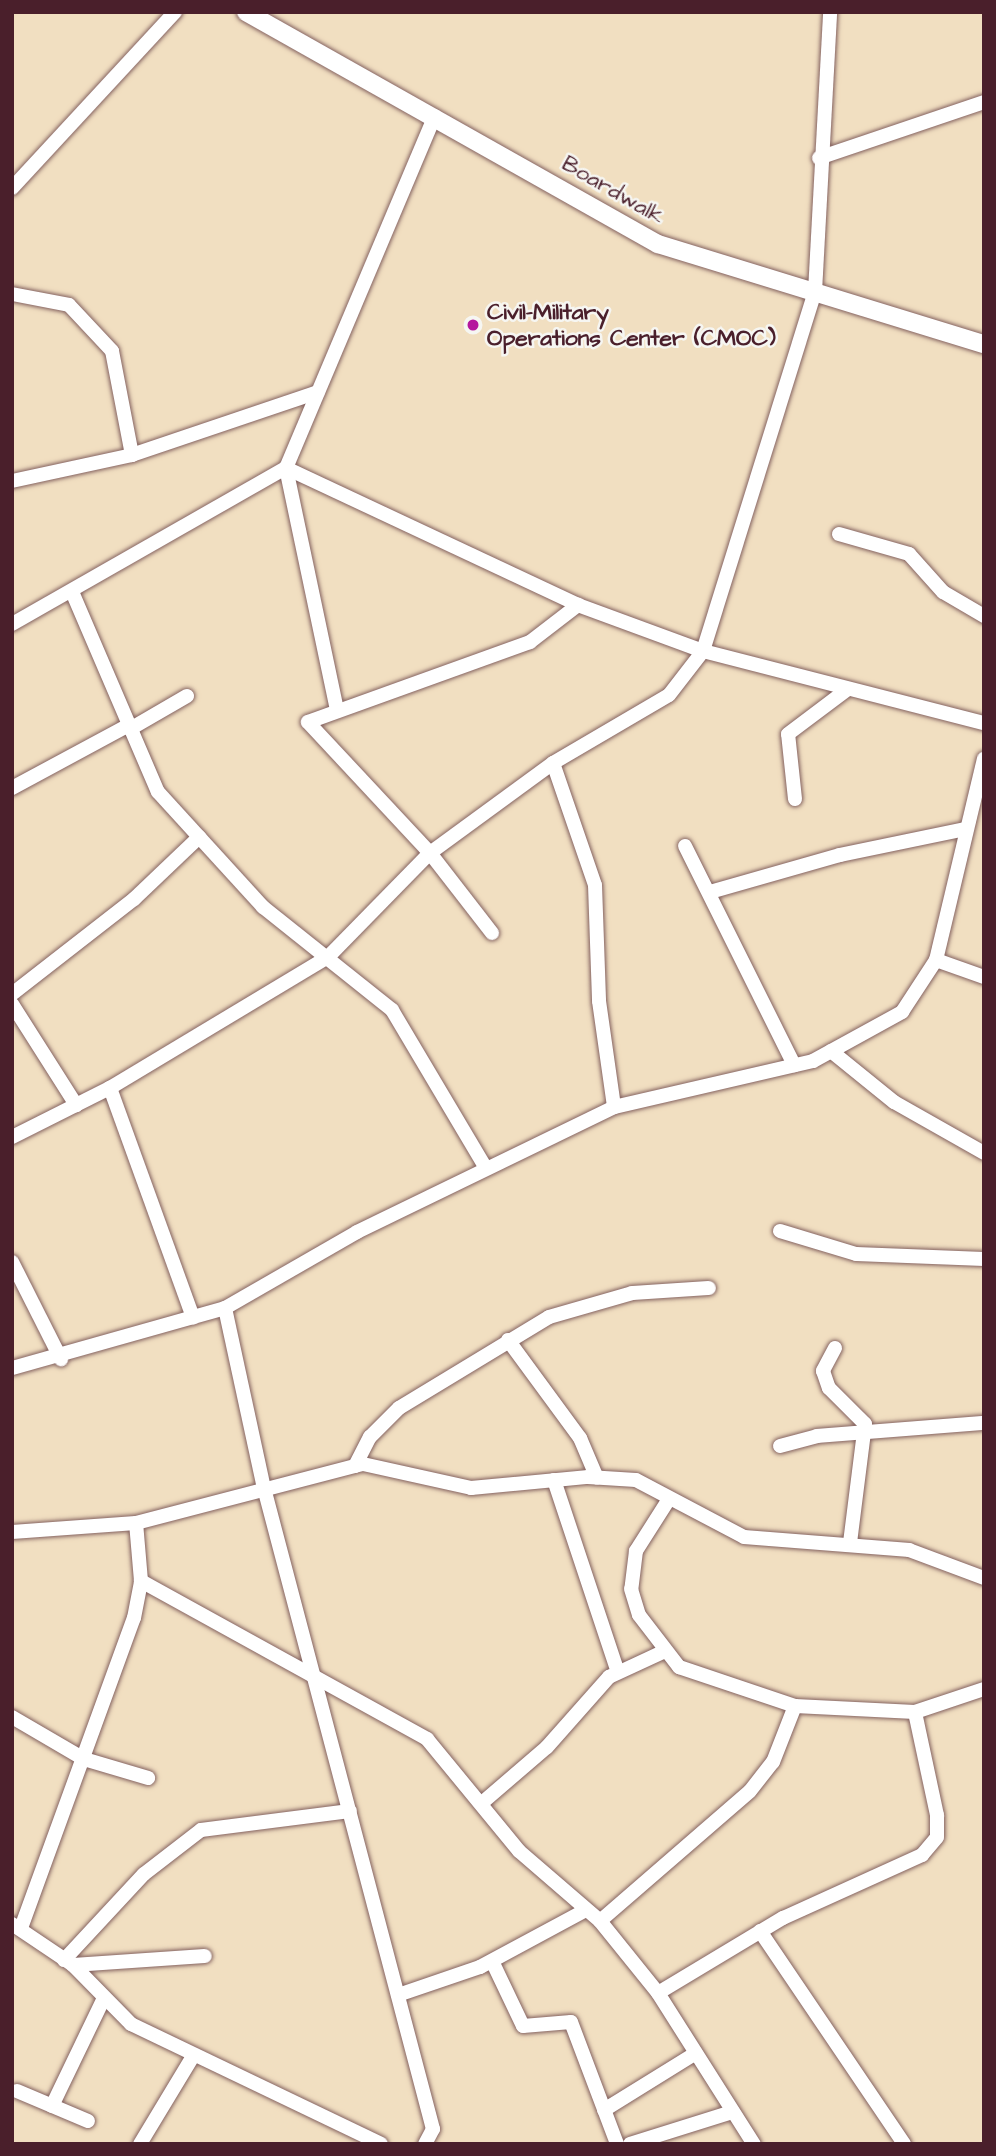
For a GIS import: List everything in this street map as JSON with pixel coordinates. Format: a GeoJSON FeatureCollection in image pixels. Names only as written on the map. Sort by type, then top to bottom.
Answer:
{"type":"FeatureCollection","features":[{"type":"Feature","properties":{"kind":"street"},"geometry":{"type":"LineString","coordinates":[[12,188],[175,12]]}},
{"type":"Feature","properties":{"kind":"street","name":"Boardwalk"},"geometry":{"type":"LineString","coordinates":[[246,12],[435,116],[658,244],[984,344]]}},
{"type":"Feature","properties":{"kind":"street"},"geometry":{"type":"LineString","coordinates":[[12,1137],[110,1088],[328,957],[430,853],[553,763],[669,695],[703,651],[815,292],[819,158],[830,12]]}},
{"type":"Feature","properties":{"kind":"street"},"geometry":{"type":"LineString","coordinates":[[819,158],[984,102]]}},
{"type":"Feature","properties":{"kind":"street"},"geometry":{"type":"LineString","coordinates":[[337,711],[286,468],[435,116]]}},
{"type":"Feature","properties":{"kind":"street"},"geometry":{"type":"LineString","coordinates":[[12,294],[69,305],[112,351],[132,455]]}},
{"type":"Feature","properties":{"kind":"street"},"geometry":{"type":"LineString","coordinates":[[12,481],[132,455],[318,392]]}},
{"type":"Feature","properties":{"kind":"street"},"geometry":{"type":"LineString","coordinates":[[12,624],[73,594],[286,468]]}},
{"type":"Feature","properties":{"kind":"street"},"geometry":{"type":"LineString","coordinates":[[286,468],[578,605],[703,651],[984,723]]}},
{"type":"Feature","properties":{"kind":"street"},"geometry":{"type":"LineString","coordinates":[[839,534],[909,554],[943,592],[984,615]]}},
{"type":"Feature","properties":{"kind":"street"},"geometry":{"type":"LineString","coordinates":[[73,594],[158,792],[263,907],[392,1010],[486,1168]]}},
{"type":"Feature","properties":{"kind":"street"},"geometry":{"type":"LineString","coordinates":[[492,933],[430,853],[308,722],[530,642],[578,605]]}},
{"type":"Feature","properties":{"kind":"street"},"geometry":{"type":"LineString","coordinates":[[795,799],[788,734],[848,689]]}},
{"type":"Feature","properties":{"kind":"street"},"geometry":{"type":"LineString","coordinates":[[12,789],[187,696]]}},
{"type":"Feature","properties":{"kind":"street"},"geometry":{"type":"LineString","coordinates":[[553,763],[596,885],[599,1001],[614,1107]]}},
{"type":"Feature","properties":{"kind":"street"},"geometry":{"type":"LineString","coordinates":[[12,1368],[61,1359],[225,1308],[292,1266],[614,1107],[794,1065],[831,1051],[902,1013],[936,960],[983,763]]}},
{"type":"Feature","properties":{"kind":"street"},"geometry":{"type":"LineString","coordinates":[[710,892],[966,829]]}},
{"type":"Feature","properties":{"kind":"street"},"geometry":{"type":"LineString","coordinates":[[12,994],[134,899],[199,837]]}},
{"type":"Feature","properties":{"kind":"street"},"geometry":{"type":"LineString","coordinates":[[685,846],[794,1065]]}},
{"type":"Feature","properties":{"kind":"street"},"geometry":{"type":"LineString","coordinates":[[936,960],[984,977]]}},
{"type":"Feature","properties":{"kind":"street"},"geometry":{"type":"LineString","coordinates":[[12,1004],[76,1105]]}},
{"type":"Feature","properties":{"kind":"street"},"geometry":{"type":"LineString","coordinates":[[831,1051],[894,1102],[984,1153]]}},
{"type":"Feature","properties":{"kind":"street"},"geometry":{"type":"LineString","coordinates":[[110,1088],[192,1317]]}},
{"type":"Feature","properties":{"kind":"street"},"geometry":{"type":"LineString","coordinates":[[780,1231],[856,1254],[984,1259]]}},
{"type":"Feature","properties":{"kind":"street"},"geometry":{"type":"LineString","coordinates":[[12,1262],[61,1359]]}},
{"type":"Feature","properties":{"kind":"street"},"geometry":{"type":"LineString","coordinates":[[355,1466],[370,1437],[400,1408],[549,1317],[632,1293],[709,1288]]}},
{"type":"Feature","properties":{"kind":"street"},"geometry":{"type":"LineString","coordinates":[[225,1308],[264,1488],[433,2129],[425,2144]]}},
{"type":"Feature","properties":{"kind":"street"},"geometry":{"type":"LineString","coordinates":[[508,1340],[580,1438],[597,1478]]}},
{"type":"Feature","properties":{"kind":"street"},"geometry":{"type":"LineString","coordinates":[[835,1348],[822,1371],[829,1388],[865,1424],[849,1542]]}},
{"type":"Feature","properties":{"kind":"street"},"geometry":{"type":"LineString","coordinates":[[780,1446],[864,1433],[984,1423]]}},
{"type":"Feature","properties":{"kind":"street"},"geometry":{"type":"LineString","coordinates":[[12,1532],[136,1523],[355,1466],[471,1488],[554,1480],[636,1480],[744,1537],[849,1542],[909,1549],[984,1578]]}},
{"type":"Feature","properties":{"kind":"street"},"geometry":{"type":"LineString","coordinates":[[554,1480],[618,1672]]}},
{"type":"Feature","properties":{"kind":"street"},"geometry":{"type":"LineString","coordinates":[[669,1499],[630,1569],[639,1615],[679,1667],[795,1706],[915,1712],[984,1689]]}},
{"type":"Feature","properties":{"kind":"street"},"geometry":{"type":"LineString","coordinates":[[136,1523],[141,1581],[84,1759],[17,1926],[68,1963],[131,2024],[193,2056],[382,2144]]}},
{"type":"Feature","properties":{"kind":"street"},"geometry":{"type":"LineString","coordinates":[[141,1581],[427,1739],[483,1802],[519,1851],[600,1922],[658,1993],[754,2144]]}},
{"type":"Feature","properties":{"kind":"street"},"geometry":{"type":"LineString","coordinates":[[483,1802],[618,1672],[665,1651]]}},
{"type":"Feature","properties":{"kind":"street"},"geometry":{"type":"LineString","coordinates":[[600,1922],[750,1791],[773,1762],[795,1706]]}},
{"type":"Feature","properties":{"kind":"street"},"geometry":{"type":"LineString","coordinates":[[658,1993],[760,1931],[922,1855],[937,1837],[915,1712]]}},
{"type":"Feature","properties":{"kind":"street"},"geometry":{"type":"LineString","coordinates":[[12,1717],[84,1759],[148,1778]]}},
{"type":"Feature","properties":{"kind":"street"},"geometry":{"type":"LineString","coordinates":[[68,1963],[144,1874],[201,1830],[350,1811]]}},
{"type":"Feature","properties":{"kind":"street"},"geometry":{"type":"LineString","coordinates":[[398,1994],[492,1961],[586,1910]]}},
{"type":"Feature","properties":{"kind":"street"},"geometry":{"type":"LineString","coordinates":[[760,1931],[904,2144]]}},
{"type":"Feature","properties":{"kind":"street"},"geometry":{"type":"LineString","coordinates":[[68,1963],[205,1956]]}},
{"type":"Feature","properties":{"kind":"street"},"geometry":{"type":"LineString","coordinates":[[492,1961],[523,2026],[571,2022],[617,2144]]}},
{"type":"Feature","properties":{"kind":"street"},"geometry":{"type":"LineString","coordinates":[[52,2106],[104,1998]]}},
{"type":"Feature","properties":{"kind":"street"},"geometry":{"type":"LineString","coordinates":[[604,2110],[696,2053]]}},
{"type":"Feature","properties":{"kind":"street"},"geometry":{"type":"LineString","coordinates":[[140,2144],[193,2056]]}},
{"type":"Feature","properties":{"kind":"street"},"geometry":{"type":"LineString","coordinates":[[17,2091],[88,2121]]}},
{"type":"Feature","properties":{"kind":"street"},"geometry":{"type":"LineString","coordinates":[[630,2144],[732,2112]]}},
{"type":"Feature","properties":{"kind":"place","name":"Civil-Military Operations Center (CMOC)"},"geometry":{"type":"Point","coordinates":[473,325]}}]}
